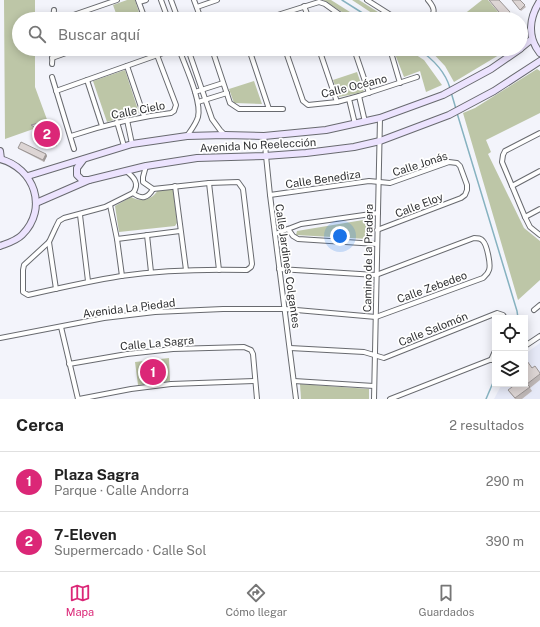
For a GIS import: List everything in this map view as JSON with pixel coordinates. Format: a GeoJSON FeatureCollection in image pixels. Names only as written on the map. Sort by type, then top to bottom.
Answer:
{"type":"FeatureCollection","features":[{"type":"Feature","properties":{"kind":"main road"},"geometry":{"type":"LineString","coordinates":[[540,2],[533,14],[531,26],[532,39],[540,53]]}},
{"type":"Feature","properties":{"kind":"main road","name":"Avenida No Reelección"},"geometry":{"type":"LineString","coordinates":[[528,42],[532,39]]}},
{"type":"Feature","properties":{"kind":"main road","name":"Avenida No Reelección"},"geometry":{"type":"LineString","coordinates":[[28,176],[132,144],[187,136],[264,136],[326,130],[365,122],[443,95],[509,56]]}},
{"type":"Feature","properties":{"kind":"main road","name":"Avenida No Reelección"},"geometry":{"type":"LineString","coordinates":[[36,202],[89,180],[146,166],[197,158],[306,153],[354,147],[380,141],[464,108],[494,91],[540,61]]}},
{"type":"Feature","properties":{"kind":"main road"},"geometry":{"type":"LineString","coordinates":[[0,151],[1,159],[16,166],[28,176],[34,189],[36,202],[34,215],[29,226],[22,235],[12,242],[0,246],[0,250]]}},
{"type":"Feature","properties":{"kind":"main road"},"geometry":{"type":"LineString","coordinates":[[84,159],[77,168],[77,175],[82,180],[89,180]]}},
{"type":"Feature","properties":{"kind":"street"},"geometry":{"type":"LineString","coordinates":[[82,12],[117,0]]}},
{"type":"Feature","properties":{"kind":"street"},"geometry":{"type":"LineString","coordinates":[[142,12],[138,1],[146,0]]}},
{"type":"Feature","properties":{"kind":"street"},"geometry":{"type":"LineString","coordinates":[[161,0],[165,12]]}},
{"type":"Feature","properties":{"kind":"street"},"geometry":{"type":"LineString","coordinates":[[171,0],[175,12]]}},
{"type":"Feature","properties":{"kind":"street"},"geometry":{"type":"LineString","coordinates":[[194,0],[199,12]]}},
{"type":"Feature","properties":{"kind":"street"},"geometry":{"type":"LineString","coordinates":[[197,7],[217,0]]}},
{"type":"Feature","properties":{"kind":"street"},"geometry":{"type":"LineString","coordinates":[[367,0],[386,12]]}},
{"type":"Feature","properties":{"kind":"street"},"geometry":{"type":"LineString","coordinates":[[428,0],[433,6],[434,12]]}},
{"type":"Feature","properties":{"kind":"street"},"geometry":{"type":"LineString","coordinates":[[289,12],[315,2],[322,2],[336,12]]}},
{"type":"Feature","properties":{"kind":"street"},"geometry":{"type":"LineString","coordinates":[[304,6],[306,12]]}},
{"type":"Feature","properties":{"kind":"street"},"geometry":{"type":"LineString","coordinates":[[52,64],[52,58],[58,56]]}},
{"type":"Feature","properties":{"kind":"street"},"geometry":{"type":"LineString","coordinates":[[56,91],[152,56]]}},
{"type":"Feature","properties":{"kind":"street","name":"Calle Cielo"},"geometry":{"type":"LineString","coordinates":[[71,136],[117,122],[144,116],[171,113],[176,109],[176,105],[158,56]]}},
{"type":"Feature","properties":{"kind":"street"},"geometry":{"type":"LineString","coordinates":[[182,56],[198,102],[198,117],[195,125],[187,136]]}},
{"type":"Feature","properties":{"kind":"street"},"geometry":{"type":"LineString","coordinates":[[190,56],[212,119],[225,135]]}},
{"type":"Feature","properties":{"kind":"street"},"geometry":{"type":"LineString","coordinates":[[214,56],[230,103],[235,107],[239,109],[283,109]]}},
{"type":"Feature","properties":{"kind":"street"},"geometry":{"type":"LineString","coordinates":[[250,56],[269,109]]}},
{"type":"Feature","properties":{"kind":"street","name":"Calle Océano"},"geometry":{"type":"LineString","coordinates":[[288,56],[305,103],[311,106],[337,102],[359,96],[417,77]]}},
{"type":"Feature","properties":{"kind":"street"},"geometry":{"type":"LineString","coordinates":[[321,56],[337,102]]}},
{"type":"Feature","properties":{"kind":"street"},"geometry":{"type":"LineString","coordinates":[[356,56],[369,93]]}},
{"type":"Feature","properties":{"kind":"street"},"geometry":{"type":"LineString","coordinates":[[392,56],[400,83]]}},
{"type":"Feature","properties":{"kind":"street"},"geometry":{"type":"LineString","coordinates":[[127,66],[144,116]]}},
{"type":"Feature","properties":{"kind":"street"},"geometry":{"type":"LineString","coordinates":[[52,76],[74,149]]}},
{"type":"Feature","properties":{"kind":"street"},"geometry":{"type":"LineString","coordinates":[[87,80],[102,126]]}},
{"type":"Feature","properties":{"kind":"street"},"geometry":{"type":"LineString","coordinates":[[195,92],[223,82]]}},
{"type":"Feature","properties":{"kind":"street"},"geometry":{"type":"LineString","coordinates":[[198,102],[227,93]]}},
{"type":"Feature","properties":{"kind":"street"},"geometry":{"type":"LineString","coordinates":[[359,96],[365,122]]}},
{"type":"Feature","properties":{"kind":"street"},"geometry":{"type":"LineString","coordinates":[[348,99],[355,124]]}},
{"type":"Feature","properties":{"kind":"street","name":"Camino de la Pradera"},"geometry":{"type":"LineString","coordinates":[[374,399],[380,118]]}},
{"type":"Feature","properties":{"kind":"street"},"geometry":{"type":"LineString","coordinates":[[127,120],[132,144]]}},
{"type":"Feature","properties":{"kind":"street"},"geometry":{"type":"LineString","coordinates":[[117,122],[124,146]]}},
{"type":"Feature","properties":{"kind":"street"},"geometry":{"type":"LineString","coordinates":[[540,133],[505,151],[502,155],[502,162],[525,217],[530,226],[540,235]]}},
{"type":"Feature","properties":{"kind":"street","name":"Calle Jardines Colgantes"},"geometry":{"type":"LineString","coordinates":[[264,136],[265,156],[296,399]]}},
{"type":"Feature","properties":{"kind":"street","name":"Calle Jonás"},"geometry":{"type":"LineString","coordinates":[[379,182],[394,182],[449,162],[454,162],[460,166],[467,185],[465,194]]}},
{"type":"Feature","properties":{"kind":"street"},"geometry":{"type":"LineString","coordinates":[[143,182],[146,166]]}},
{"type":"Feature","properties":{"kind":"street"},"geometry":{"type":"LineString","coordinates":[[126,170],[133,177],[136,183],[136,190],[110,205],[80,215],[64,218],[59,221],[49,242],[24,265],[22,289],[25,294],[151,272],[186,270],[247,270],[251,267],[252,264],[243,188],[238,182],[209,183],[153,189],[143,182],[136,183]]}},
{"type":"Feature","properties":{"kind":"street"},"geometry":{"type":"LineString","coordinates":[[512,186],[540,171]]}},
{"type":"Feature","properties":{"kind":"street","name":"Calle Benediza"},"geometry":{"type":"LineString","coordinates":[[270,195],[366,182],[379,182]]}},
{"type":"Feature","properties":{"kind":"street"},"geometry":{"type":"LineString","coordinates":[[209,183],[219,270]]}},
{"type":"Feature","properties":{"kind":"street"},"geometry":{"type":"LineString","coordinates":[[175,186],[186,270]]}},
{"type":"Feature","properties":{"kind":"street"},"geometry":{"type":"LineString","coordinates":[[133,193],[138,197],[147,197],[153,189]]}},
{"type":"Feature","properties":{"kind":"street","name":"Calle Eloy"},"geometry":{"type":"LineString","coordinates":[[378,230],[461,198],[465,194]]}},
{"type":"Feature","properties":{"kind":"street"},"geometry":{"type":"LineString","coordinates":[[110,205],[117,239],[122,276]]}},
{"type":"Feature","properties":{"kind":"street"},"geometry":{"type":"LineString","coordinates":[[525,217],[540,209]]}},
{"type":"Feature","properties":{"kind":"street"},"geometry":{"type":"LineString","coordinates":[[275,234],[301,224],[378,213]]}},
{"type":"Feature","properties":{"kind":"street"},"geometry":{"type":"LineString","coordinates":[[80,215],[88,282]]}},
{"type":"Feature","properties":{"kind":"street"},"geometry":{"type":"LineString","coordinates":[[288,229],[293,236],[298,239],[377,244]]}},
{"type":"Feature","properties":{"kind":"street"},"geometry":{"type":"LineString","coordinates":[[117,239],[180,231]]}},
{"type":"Feature","properties":{"kind":"street"},"geometry":{"type":"LineString","coordinates":[[147,235],[151,272]]}},
{"type":"Feature","properties":{"kind":"street","name":"Calle Zebedeo"},"geometry":{"type":"LineString","coordinates":[[376,275],[474,238],[478,238],[485,244],[490,264],[490,270],[483,278],[376,317]]}},
{"type":"Feature","properties":{"kind":"street"},"geometry":{"type":"LineString","coordinates":[[49,242],[56,289]]}},
{"type":"Feature","properties":{"kind":"street"},"geometry":{"type":"LineString","coordinates":[[279,269],[376,275]]}},
{"type":"Feature","properties":{"kind":"street"},"geometry":{"type":"LineString","coordinates":[[534,310],[540,305]]}},
{"type":"Feature","properties":{"kind":"street","name":"Avenida La Piedad"},"geometry":{"type":"LineString","coordinates":[[0,338],[104,318],[155,312],[223,309],[285,309],[376,317]]}},
{"type":"Feature","properties":{"kind":"street","name":"Calle Salomón"},"geometry":{"type":"LineString","coordinates":[[290,348],[364,352],[384,358],[497,313],[503,315]]}},
{"type":"Feature","properties":{"kind":"street"},"geometry":{"type":"LineString","coordinates":[[61,327],[78,399],[171,384],[254,381],[257,399]]}},
{"type":"Feature","properties":{"kind":"street"},"geometry":{"type":"LineString","coordinates":[[528,344],[540,336]]}},
{"type":"Feature","properties":{"kind":"street","name":"Calle La Sagra"},"geometry":{"type":"LineString","coordinates":[[69,364],[127,354],[173,349],[244,347],[251,350],[253,354],[254,381]]}},
{"type":"Feature","properties":{"kind":"street"},"geometry":{"type":"LineString","coordinates":[[390,399],[492,359]]}},
{"type":"Feature","properties":{"kind":"street"},"geometry":{"type":"LineString","coordinates":[[294,381],[374,386]]}},
{"type":"Feature","properties":{"kind":"shaded area"},"geometry":{"type":"Polygon","coordinates":[[[540,343],[540,399],[494,399],[500,387],[528,387],[528,352],[540,343]]]}},
{"type":"Feature","properties":{"kind":"green space"},"geometry":{"type":"Polygon","coordinates":[[[4,0],[35,0],[35,12],[12,12],[12,56],[35,56],[35,87],[49,125],[5,139],[4,0]]]}},
{"type":"Feature","properties":{"kind":"green space"},"geometry":{"type":"Polygon","coordinates":[[[127,0],[135,0],[139,12],[116,12],[113,5],[127,0]]]}},
{"type":"Feature","properties":{"kind":"green space"},"geometry":{"type":"Polygon","coordinates":[[[323,0],[331,0],[350,12],[342,12],[323,0]]]}},
{"type":"Feature","properties":{"kind":"green space"},"geometry":{"type":"Polygon","coordinates":[[[352,0],[359,0],[378,12],[370,12],[352,0]]]}},
{"type":"Feature","properties":{"kind":"green space"},"geometry":{"type":"Polygon","coordinates":[[[482,0],[488,0],[498,12],[467,12],[482,0]]]}},
{"type":"Feature","properties":{"kind":"green space"},"geometry":{"type":"Polygon","coordinates":[[[396,56],[418,56],[424,60],[442,85],[426,92],[420,71],[404,77],[396,56]]]}},
{"type":"Feature","properties":{"kind":"green space"},"geometry":{"type":"Polygon","coordinates":[[[436,56],[497,56],[454,82],[445,66],[436,56]]]}},
{"type":"Feature","properties":{"kind":"green space"},"geometry":{"type":"Polygon","coordinates":[[[537,69],[540,71],[540,113],[486,140],[491,152],[488,154],[524,228],[540,241],[540,280],[518,300],[463,113],[475,108],[537,69]]]}},
{"type":"Feature","properties":{"kind":"green space"},"geometry":{"type":"Polygon","coordinates":[[[125,70],[139,113],[107,122],[93,81],[125,70]]]}},
{"type":"Feature","properties":{"kind":"green space"},"geometry":{"type":"Polygon","coordinates":[[[357,72],[364,92],[339,97],[333,80],[357,72]]]}},
{"type":"Feature","properties":{"kind":"green space"},"geometry":{"type":"Polygon","coordinates":[[[254,81],[262,104],[234,103],[229,89],[254,81]]]}},
{"type":"Feature","properties":{"kind":"green space"},"geometry":{"type":"Polygon","coordinates":[[[173,189],[177,223],[175,226],[119,232],[115,206],[131,197],[138,200],[146,200],[158,190],[173,189]]]}},
{"type":"Feature","properties":{"kind":"green space"},"geometry":{"type":"Polygon","coordinates":[[[369,219],[368,239],[296,235],[297,231],[369,219]]]}},
{"type":"Feature","properties":{"kind":"green space"},"geometry":{"type":"Polygon","coordinates":[[[169,358],[170,381],[138,385],[135,362],[169,358]]]}},
{"type":"Feature","properties":{"kind":"green space"},"geometry":{"type":"Polygon","coordinates":[[[300,384],[369,389],[369,399],[301,399],[300,384]]]}},
{"type":"Feature","properties":{"kind":"building"},"geometry":{"type":"Polygon","coordinates":[[[489,0],[499,0],[510,12],[499,12],[489,0]]]}},
{"type":"Feature","properties":{"kind":"building"},"geometry":{"type":"Polygon","coordinates":[[[512,0],[520,0],[525,5],[520,10],[512,0]]]}},
{"type":"Feature","properties":{"kind":"building"},"geometry":{"type":"Polygon","coordinates":[[[46,121],[54,142],[50,143],[47,134],[31,125],[46,121]]]}},
{"type":"Feature","properties":{"kind":"building"},"geometry":{"type":"Polygon","coordinates":[[[21,142],[46,154],[43,160],[18,148],[21,142]]]}},
{"type":"Feature","properties":{"kind":"building"},"geometry":{"type":"Polygon","coordinates":[[[528,362],[532,368],[535,366],[540,374],[528,383],[528,362]]]}},
{"type":"Feature","properties":{"kind":"building"},"geometry":{"type":"Polygon","coordinates":[[[528,385],[530,387],[515,398],[508,390],[512,387],[528,387],[528,385]]]}},
{"type":"Feature","properties":{"kind":"waterway"},"geometry":{"type":"LineString","coordinates":[[342,0],[361,12]]}},
{"type":"Feature","properties":{"kind":"waterway"},"geometry":{"type":"LineString","coordinates":[[428,56],[442,71],[450,88]]}},
{"type":"Feature","properties":{"kind":"waterway"},"geometry":{"type":"LineString","coordinates":[[451,92],[456,109]]}},
{"type":"Feature","properties":{"kind":"waterway"},"geometry":{"type":"LineString","coordinates":[[457,113],[518,315]]}},
{"type":"Feature","properties":{"kind":"waterway"},"geometry":{"type":"LineString","coordinates":[[486,399],[492,385]]}},
{"type":"Feature","properties":{"kind":"place","name":"7-Eleven"},"geometry":{"type":"Point","coordinates":[47,134]}},
{"type":"Feature","properties":{"kind":"place","name":"Plaza Sagra"},"geometry":{"type":"Point","coordinates":[153,372]}}]}
